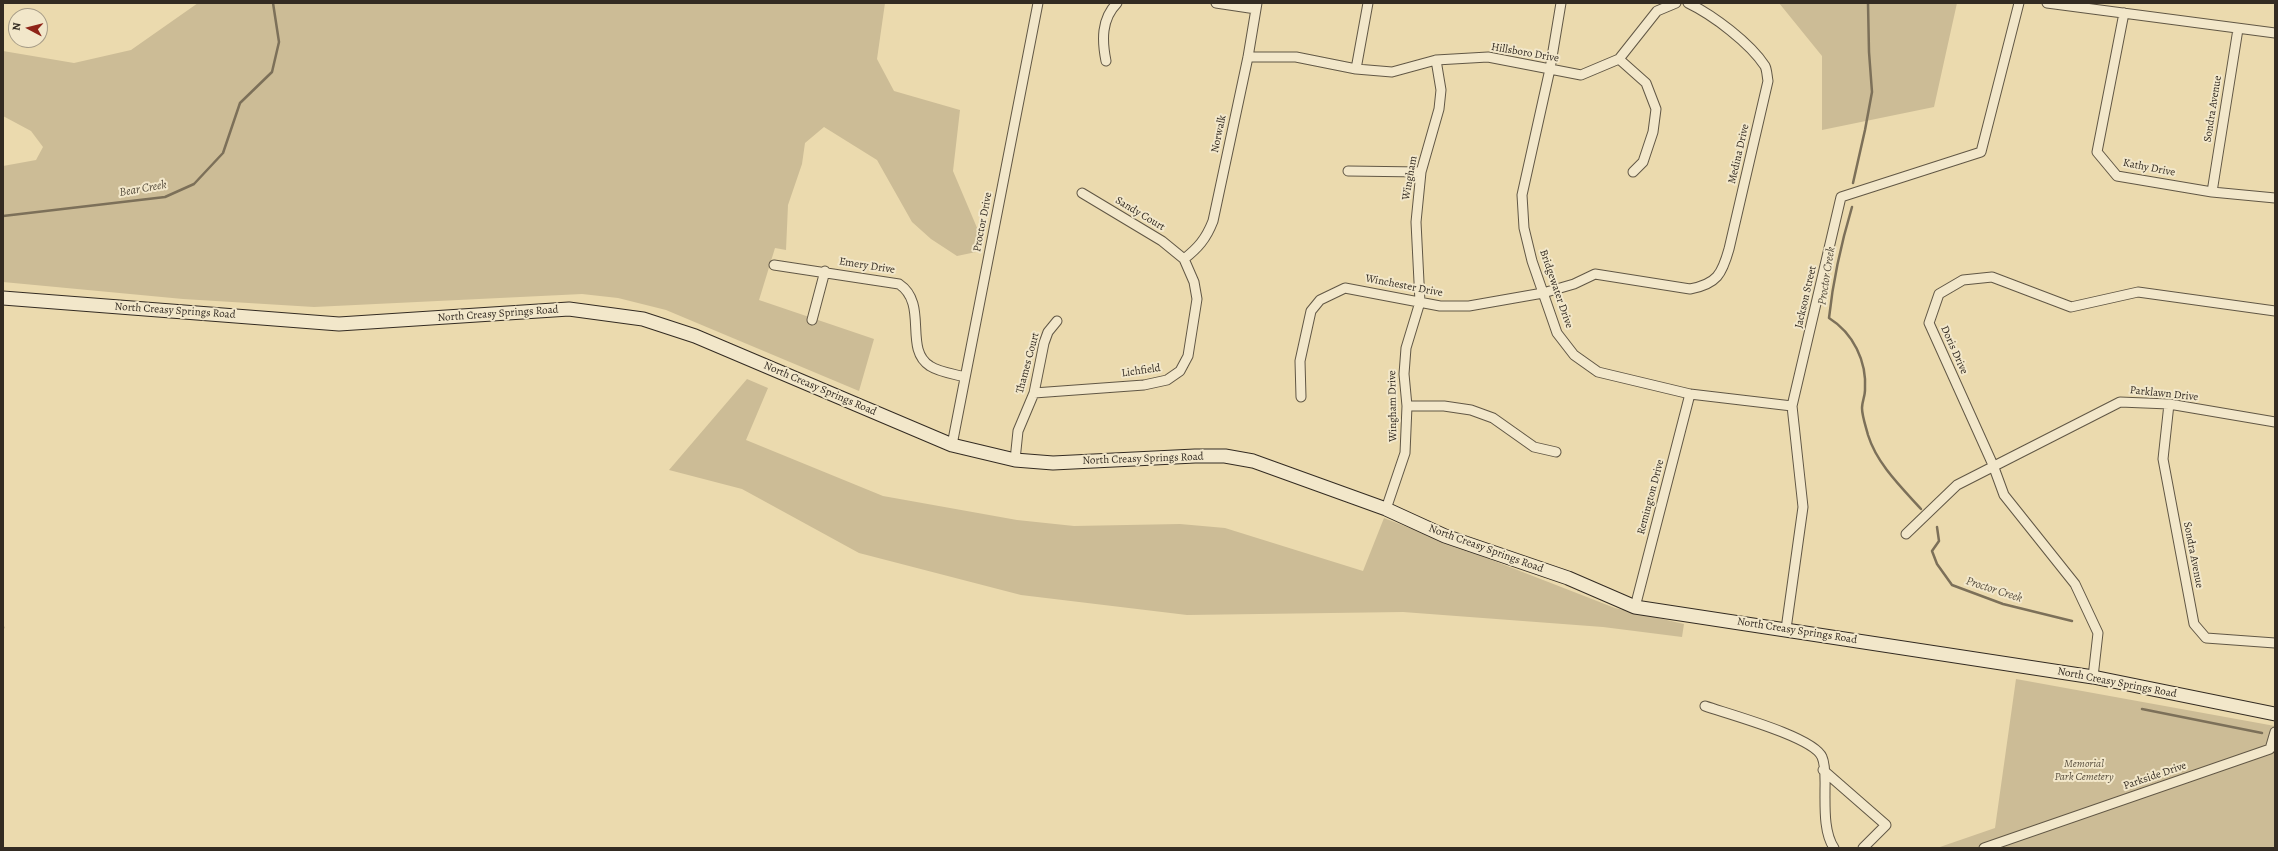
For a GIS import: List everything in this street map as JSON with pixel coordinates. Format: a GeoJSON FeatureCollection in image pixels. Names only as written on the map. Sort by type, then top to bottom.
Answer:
{"type":"FeatureCollection","features":[{"type":"Feature","properties":{"kind":"street","name":"Proctor Drive"},"geometry":{"type":"LineString","coordinates":[[952,445],[1038,3]]}},
{"type":"Feature","properties":{"kind":"street"},"geometry":{"type":"LineString","coordinates":[[1106,61],[1102,43],[1104,29],[1107,16],[1117,3]]}},
{"type":"Feature","properties":{"kind":"street"},"geometry":{"type":"LineString","coordinates":[[1216,3],[1256,6]]}},
{"type":"Feature","properties":{"kind":"street"},"geometry":{"type":"LineString","coordinates":[[1356,69],[1368,3]]}},
{"type":"Feature","properties":{"kind":"street","name":"Bridgewater Drive"},"geometry":{"type":"LineString","coordinates":[[1561,3],[1550,69],[1522,195],[1524,228],[1543,293],[1557,333],[1574,355],[1598,372],[1690,394],[1792,406]]}},
{"type":"Feature","properties":{"kind":"street","name":"Hillsboro Drive"},"geometry":{"type":"LineString","coordinates":[[1248,57],[1296,57],[1356,69],[1392,72],[1436,60],[1488,57],[1581,75],[1619,59],[1657,11],[1676,3]]}},
{"type":"Feature","properties":{"kind":"street","name":"Medina Drive"},"geometry":{"type":"LineString","coordinates":[[1677,288],[1703,287],[1718,277],[1724,266],[1768,81],[1766,67],[1757,57],[1710,14],[1688,3]]}},
{"type":"Feature","properties":{"kind":"street","name":"Jackson Street"},"geometry":{"type":"LineString","coordinates":[[1786,629],[1803,507],[1792,406],[1841,197],[1981,152],[2019,3]]}},
{"type":"Feature","properties":{"kind":"street"},"geometry":{"type":"LineString","coordinates":[[2047,3],[2275,33]]}},
{"type":"Feature","properties":{"kind":"street","name":"Norwalk"},"geometry":{"type":"LineString","coordinates":[[1184,259],[1199,248],[1207,236],[1213,222],[1248,57],[1256,6]]}},
{"type":"Feature","properties":{"kind":"street","name":"Kathy Drive"},"geometry":{"type":"LineString","coordinates":[[2124,13],[2097,152],[2117,176],[2212,192],[2275,198]]}},
{"type":"Feature","properties":{"kind":"street","name":"Sondra Avenue"},"geometry":{"type":"LineString","coordinates":[[2212,192],[2238,29]]}},
{"type":"Feature","properties":{"kind":"street"},"geometry":{"type":"LineString","coordinates":[[1619,59],[1646,83],[1656,109],[1653,132],[1643,162],[1632,172]]}},
{"type":"Feature","properties":{"kind":"street","name":"Wingham"},"geometry":{"type":"LineString","coordinates":[[1420,302],[1416,222],[1421,172],[1439,109],[1440,90],[1436,60]]}},
{"type":"Feature","properties":{"kind":"street"},"geometry":{"type":"LineString","coordinates":[[1348,171],[1421,172]]}},
{"type":"Feature","properties":{"kind":"street","name":"Sandy Court"},"geometry":{"type":"LineString","coordinates":[[1082,192],[1162,241],[1184,259]]}},
{"type":"Feature","properties":{"kind":"street","name":"Lichfield"},"geometry":{"type":"LineString","coordinates":[[1034,394],[1144,385],[1167,380],[1180,371],[1188,356],[1196,312],[1194,282],[1184,259]]}},
{"type":"Feature","properties":{"kind":"street","name":"Emery Drive"},"geometry":{"type":"LineString","coordinates":[[774,265],[889,281],[905,288],[911,296],[918,350],[922,359],[935,369],[965,376]]}},
{"type":"Feature","properties":{"kind":"street"},"geometry":{"type":"LineString","coordinates":[[812,320],[824,271]]}},
{"type":"Feature","properties":{"kind":"street","name":"Winchester Drive"},"geometry":{"type":"LineString","coordinates":[[1301,397],[1300,361],[1311,311],[1320,300],[1345,288],[1440,306],[1469,306],[1543,293],[1574,284],[1595,274],[1632,278],[1677,288]]}},
{"type":"Feature","properties":{"kind":"street","name":"Doris Drive"},"geometry":{"type":"LineString","coordinates":[[2093,677],[2098,633],[2075,584],[2004,495],[1993,465],[1929,323],[1939,294],[1963,280],[1992,277],[2071,307],[2138,292],[2275,311]]}},
{"type":"Feature","properties":{"kind":"street","name":"North Creasy Springs Road"},"geometry":{"type":"LineString","coordinates":[[3,298],[339,324],[569,309],[609,313],[643,319],[695,336],[952,445],[1015,460],[1053,463],[1225,456],[1253,461],[1279,469],[1386,509],[1445,536],[1568,578],[1635,606],[2093,677],[2275,714]]}},
{"type":"Feature","properties":{"kind":"street","name":"Wingham Drive"},"geometry":{"type":"LineString","coordinates":[[1386,509],[1405,453],[1407,406],[1404,374],[1406,348],[1420,302]]}},
{"type":"Feature","properties":{"kind":"street","name":"Thames Court"},"geometry":{"type":"LineString","coordinates":[[1015,460],[1018,431],[1034,394],[1044,343],[1048,332],[1057,321]]}},
{"type":"Feature","properties":{"kind":"street","name":"Remington Drive"},"geometry":{"type":"LineString","coordinates":[[1635,606],[1690,394]]}},
{"type":"Feature","properties":{"kind":"street","name":"Parklawn Drive"},"geometry":{"type":"LineString","coordinates":[[1906,534],[1957,485],[1993,465],[2120,402],[2168,404],[2275,422]]}},
{"type":"Feature","properties":{"kind":"street","name":"Sondra Avenue"},"geometry":{"type":"LineString","coordinates":[[2168,404],[2163,459],[2194,624],[2206,638],[2275,643]]}},
{"type":"Feature","properties":{"kind":"street"},"geometry":{"type":"LineString","coordinates":[[1407,406],[1444,406],[1471,410],[1493,418],[1534,447],[1556,452]]}},
{"type":"Feature","properties":{"kind":"street"},"geometry":{"type":"LineString","coordinates":[[1705,706],[1792,736],[1812,746],[1822,757],[1826,816],[1831,843],[1834,848]]}},
{"type":"Feature","properties":{"kind":"street","name":"Parkside Drive"},"geometry":{"type":"LineString","coordinates":[[1984,848],[2270,749],[2275,732]]}},
{"type":"Feature","properties":{"kind":"street"},"geometry":{"type":"LineString","coordinates":[[1823,770],[1886,826],[1863,848]]}},
{"type":"Feature","properties":{"kind":"green space"},"geometry":{"type":"Polygon","coordinates":[[[198,3],[885,3],[877,59],[894,91],[960,110],[953,171],[983,242],[976,252],[957,256],[931,239],[912,222],[877,160],[824,127],[805,143],[802,164],[788,205],[786,250],[775,248],[759,300],[874,339],[859,391],[666,310],[618,298],[582,294],[314,307],[183,299],[3,282],[3,166],[36,160],[43,147],[31,131],[3,116],[3,51],[74,63],[131,50],[198,3]]]}},
{"type":"Feature","properties":{"kind":"green space"},"geometry":{"type":"Polygon","coordinates":[[[1779,3],[1957,3],[1934,107],[1822,130],[1822,56],[1779,3]]]}},
{"type":"Feature","properties":{"kind":"green space"},"geometry":{"type":"Polygon","coordinates":[[[747,379],[768,388],[746,440],[883,496],[1017,520],[1074,526],[1180,524],[1225,528],[1363,571],[1384,518],[1615,608],[1684,624],[1682,637],[1603,627],[1403,612],[1187,615],[1021,595],[859,553],[742,489],[669,470],[747,379]]]}},
{"type":"Feature","properties":{"kind":"green space","name":"Memorial Park Cemetery"},"geometry":{"type":"Polygon","coordinates":[[[2016,679],[2275,726],[2275,848],[1937,848],[1995,828],[2016,679]]]}},
{"type":"Feature","properties":{"kind":"waterway","name":"Bear Creek"},"geometry":{"type":"LineString","coordinates":[[3,216],[165,197],[194,184],[223,153],[240,103],[272,72],[279,42],[273,3]]}},
{"type":"Feature","properties":{"kind":"waterway","name":"Proctor Creek"},"geometry":{"type":"LineString","coordinates":[[1853,183],[1872,92],[1869,52],[1868,3]]}},
{"type":"Feature","properties":{"kind":"waterway","name":"Proctor Creek"},"geometry":{"type":"LineString","coordinates":[[1852,207],[1838,262],[1829,318],[1838,324],[1845,332],[1857,349],[1861,358],[1865,379],[1865,392],[1862,411],[1872,446],[1890,475],[1921,509]]}},
{"type":"Feature","properties":{"kind":"waterway","name":"Proctor Creek"},"geometry":{"type":"LineString","coordinates":[[1937,527],[1939,541],[1932,551],[1937,564],[1952,585],[2003,604],[2072,621]]}},
{"type":"Feature","properties":{"kind":"waterway","name":"Proctor Creek"},"geometry":{"type":"LineString","coordinates":[[2142,709],[2262,733]]}}]}
